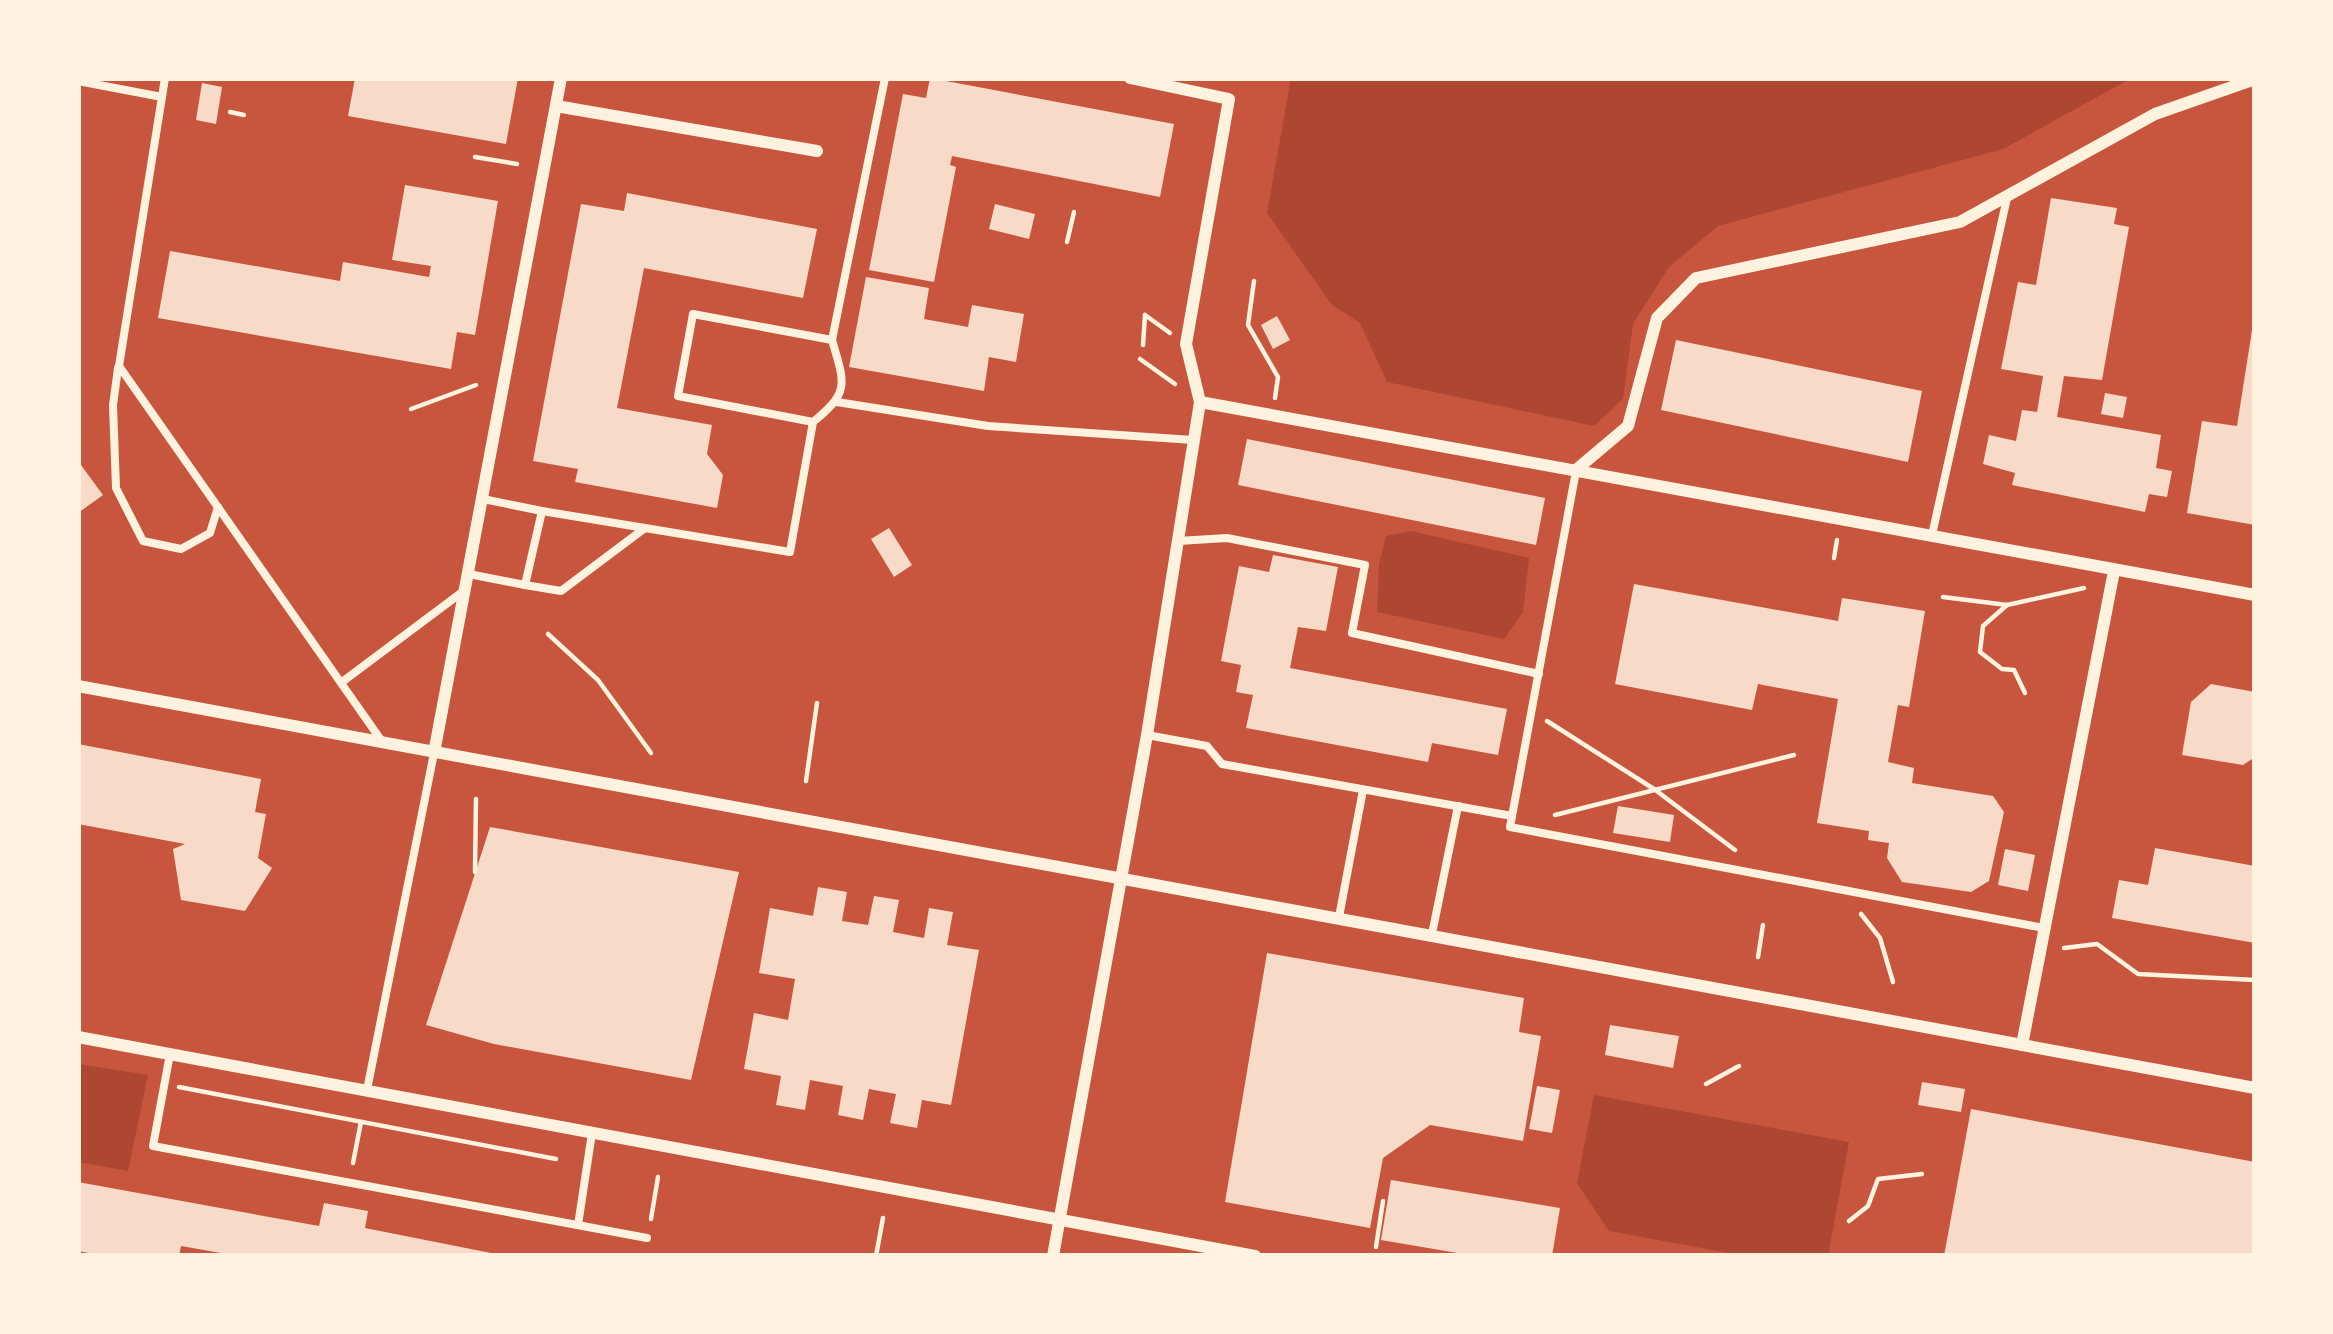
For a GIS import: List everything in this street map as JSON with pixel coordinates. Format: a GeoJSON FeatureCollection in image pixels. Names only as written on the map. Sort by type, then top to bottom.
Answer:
{"type":"FeatureCollection","features":[{"type":"Feature","properties":{"kind":"street"},"geometry":{"type":"LineString","coordinates":[[434,753],[561,78]]}},
{"type":"Feature","properties":{"kind":"street"},"geometry":{"type":"LineString","coordinates":[[1053,1256],[1148,735],[1200,402],[1186,344],[1229,99],[1163,81],[1130,78]]}},
{"type":"Feature","properties":{"kind":"street"},"geometry":{"type":"LineString","coordinates":[[1576,469],[1628,426],[1657,318],[1696,278],[1960,222],[2155,114],[2255,79]]}},
{"type":"Feature","properties":{"kind":"street"},"geometry":{"type":"LineString","coordinates":[[556,106],[817,151]]}},
{"type":"Feature","properties":{"kind":"street"},"geometry":{"type":"LineString","coordinates":[[1200,402],[2255,595]]}},
{"type":"Feature","properties":{"kind":"street"},"geometry":{"type":"LineString","coordinates":[[2022,1045],[2114,572]]}},
{"type":"Feature","properties":{"kind":"street"},"geometry":{"type":"LineString","coordinates":[[78,686],[2255,1088]]}},
{"type":"Feature","properties":{"kind":"street"},"geometry":{"type":"LineString","coordinates":[[78,1037],[1256,1256]]}},
{"type":"Feature","properties":{"kind":"lane"},"geometry":{"type":"LineString","coordinates":[[165,78],[113,405],[116,488],[143,541],[181,549],[210,533],[218,506]]}},
{"type":"Feature","properties":{"kind":"lane"},"geometry":{"type":"LineString","coordinates":[[483,500],[790,552],[813,422],[837,401],[843,375],[832,340],[885,78]]}},
{"type":"Feature","properties":{"kind":"lane"},"geometry":{"type":"LineString","coordinates":[[78,82],[162,97]]}},
{"type":"Feature","properties":{"kind":"lane"},"geometry":{"type":"LineString","coordinates":[[1932,537],[2007,196]]}},
{"type":"Feature","properties":{"kind":"lane"},"geometry":{"type":"LineString","coordinates":[[813,422],[678,396],[693,314],[832,340]]}},
{"type":"Feature","properties":{"kind":"lane"},"geometry":{"type":"LineString","coordinates":[[119,366],[382,742]]}},
{"type":"Feature","properties":{"kind":"lane"},"geometry":{"type":"LineString","coordinates":[[837,401],[988,427],[1193,440]]}},
{"type":"Feature","properties":{"kind":"lane"},"geometry":{"type":"LineString","coordinates":[[1576,469],[1510,827],[2044,928]]}},
{"type":"Feature","properties":{"kind":"lane"},"geometry":{"type":"LineString","coordinates":[[525,585],[542,511]]}},
{"type":"Feature","properties":{"kind":"lane"},"geometry":{"type":"LineString","coordinates":[[469,574],[561,591],[645,528]]}},
{"type":"Feature","properties":{"kind":"lane"},"geometry":{"type":"LineString","coordinates":[[1178,541],[1227,538],[1365,565],[1352,633],[1539,674]]}},
{"type":"Feature","properties":{"kind":"lane"},"geometry":{"type":"LineString","coordinates":[[342,682],[466,590]]}},
{"type":"Feature","properties":{"kind":"lane"},"geometry":{"type":"LineString","coordinates":[[1148,735],[1207,746],[1222,764],[1512,816]]}},
{"type":"Feature","properties":{"kind":"lane"},"geometry":{"type":"LineString","coordinates":[[367,1091],[434,753]]}},
{"type":"Feature","properties":{"kind":"lane"},"geometry":{"type":"LineString","coordinates":[[1339,917],[1363,790]]}},
{"type":"Feature","properties":{"kind":"lane"},"geometry":{"type":"LineString","coordinates":[[1432,934],[1457,806]]}},
{"type":"Feature","properties":{"kind":"lane"},"geometry":{"type":"LineString","coordinates":[[170,1054],[153,1146],[647,1238]]}},
{"type":"Feature","properties":{"kind":"lane"},"geometry":{"type":"LineString","coordinates":[[578,1225],[592,1133]]}},
{"type":"Feature","properties":{"kind":"path"},"geometry":{"type":"LineString","coordinates":[[230,112],[244,115]]}},
{"type":"Feature","properties":{"kind":"path"},"geometry":{"type":"LineString","coordinates":[[475,157],[517,164]]}},
{"type":"Feature","properties":{"kind":"path"},"geometry":{"type":"LineString","coordinates":[[1067,242],[1074,212]]}},
{"type":"Feature","properties":{"kind":"path"},"geometry":{"type":"LineString","coordinates":[[1254,280],[1248,325],[1278,377]]}},
{"type":"Feature","properties":{"kind":"path"},"geometry":{"type":"LineString","coordinates":[[1143,344],[1145,315]]}},
{"type":"Feature","properties":{"kind":"path"},"geometry":{"type":"LineString","coordinates":[[1141,359],[1200,402]]}},
{"type":"Feature","properties":{"kind":"path"},"geometry":{"type":"LineString","coordinates":[[411,409],[476,385]]}},
{"type":"Feature","properties":{"kind":"path"},"geometry":{"type":"LineString","coordinates":[[1943,597],[2007,605],[2084,588]]}},
{"type":"Feature","properties":{"kind":"path"},"geometry":{"type":"LineString","coordinates":[[2007,605],[1982,626],[1980,652],[2002,669],[2014,670],[2025,693]]}},
{"type":"Feature","properties":{"kind":"path"},"geometry":{"type":"LineString","coordinates":[[548,634],[598,680],[651,753]]}},
{"type":"Feature","properties":{"kind":"path"},"geometry":{"type":"LineString","coordinates":[[806,782],[817,703]]}},
{"type":"Feature","properties":{"kind":"path"},"geometry":{"type":"LineString","coordinates":[[1532,711],[1654,789],[1738,853]]}},
{"type":"Feature","properties":{"kind":"path"},"geometry":{"type":"LineString","coordinates":[[1551,816],[1794,754]]}},
{"type":"Feature","properties":{"kind":"path"},"geometry":{"type":"LineString","coordinates":[[475,872],[476,799]]}},
{"type":"Feature","properties":{"kind":"path"},"geometry":{"type":"LineString","coordinates":[[1843,891],[1880,938],[1893,982]]}},
{"type":"Feature","properties":{"kind":"path"},"geometry":{"type":"LineString","coordinates":[[1757,957],[1763,926]]}},
{"type":"Feature","properties":{"kind":"path"},"geometry":{"type":"LineString","coordinates":[[2040,951],[2097,944],[2138,974],[2255,980]]}},
{"type":"Feature","properties":{"kind":"path"},"geometry":{"type":"LineString","coordinates":[[1706,1084],[1739,1066]]}},
{"type":"Feature","properties":{"kind":"path"},"geometry":{"type":"LineString","coordinates":[[164,1084],[556,1160]]}},
{"type":"Feature","properties":{"kind":"path"},"geometry":{"type":"LineString","coordinates":[[349,1183],[361,1122]]}},
{"type":"Feature","properties":{"kind":"path"},"geometry":{"type":"LineString","coordinates":[[1849,1221],[1868,1206],[1878,1179],[1922,1174]]}},
{"type":"Feature","properties":{"kind":"path"},"geometry":{"type":"LineString","coordinates":[[647,1238],[658,1177]]}},
{"type":"Feature","properties":{"kind":"path"},"geometry":{"type":"LineString","coordinates":[[1376,1247],[1383,1201]]}},
{"type":"Feature","properties":{"kind":"path"},"geometry":{"type":"LineString","coordinates":[[876,1256],[883,1218]]}},
{"type":"Feature","properties":{"kind":"shaded area"},"geometry":{"type":"Polygon","coordinates":[[[1291,78],[2128,80],[2003,149],[1718,226],[1669,267],[1633,324],[1623,399],[1594,426],[1387,382],[1360,323],[1332,305],[1267,213],[1291,78]]]}},
{"type":"Feature","properties":{"kind":"shaded area"},"geometry":{"type":"Polygon","coordinates":[[[1411,531],[1529,558],[1523,612],[1504,639],[1377,612],[1379,564],[1386,536],[1411,531]]]}},
{"type":"Feature","properties":{"kind":"shaded area"},"geometry":{"type":"Polygon","coordinates":[[[78,1064],[148,1075],[128,1171],[78,1162],[78,1064]]]}},
{"type":"Feature","properties":{"kind":"shaded area"},"geometry":{"type":"Polygon","coordinates":[[[1594,1095],[1849,1142],[1828,1256],[1745,1256],[1609,1231],[1577,1183],[1594,1095]]]}},
{"type":"Feature","properties":{"kind":"building"},"geometry":{"type":"Polygon","coordinates":[[[355,78],[518,78],[506,144],[348,116],[355,78]]]}},
{"type":"Feature","properties":{"kind":"building"},"geometry":{"type":"Polygon","coordinates":[[[930,78],[1174,124],[1160,197],[952,156],[950,165],[956,167],[934,282],[869,270],[903,94],[926,98],[930,78]]]}},
{"type":"Feature","properties":{"kind":"building"},"geometry":{"type":"Polygon","coordinates":[[[202,83],[222,87],[216,124],[196,120],[202,83]]]}},
{"type":"Feature","properties":{"kind":"building"},"geometry":{"type":"Polygon","coordinates":[[[405,185],[498,201],[475,335],[457,332],[451,369],[158,318],[170,251],[340,281],[343,262],[429,277],[431,266],[392,260],[405,185]]]}},
{"type":"Feature","properties":{"kind":"building"},"geometry":{"type":"Polygon","coordinates":[[[627,193],[817,229],[803,298],[644,268],[617,408],[712,425],[707,454],[723,475],[717,508],[575,482],[578,469],[533,461],[581,204],[624,211],[627,193]]]}},
{"type":"Feature","properties":{"kind":"building"},"geometry":{"type":"Polygon","coordinates":[[[2051,198],[2117,208],[2114,224],[2129,227],[2102,380],[2064,376],[2057,417],[2161,435],[2156,468],[2172,471],[2167,497],[2149,494],[2145,512],[2012,485],[2015,473],[1983,464],[1989,435],[2016,441],[2022,410],[2037,412],[2043,376],[2001,369],[2018,282],[2036,285],[2051,198]]]}},
{"type":"Feature","properties":{"kind":"building"},"geometry":{"type":"Polygon","coordinates":[[[995,204],[1035,214],[1029,239],[989,229],[995,204]]]}},
{"type":"Feature","properties":{"kind":"building"},"geometry":{"type":"Polygon","coordinates":[[[866,277],[929,288],[924,319],[968,327],[972,305],[1024,314],[1016,362],[989,357],[984,391],[849,367],[866,277]]]}},
{"type":"Feature","properties":{"kind":"building"},"geometry":{"type":"Polygon","coordinates":[[[1277,316],[1290,340],[1273,349],[1261,325],[1277,316]]]}},
{"type":"Feature","properties":{"kind":"building"},"geometry":{"type":"Polygon","coordinates":[[[2252,330],[2255,525],[2187,513],[2202,421],[2237,426],[2252,330]]]}},
{"type":"Feature","properties":{"kind":"building"},"geometry":{"type":"Polygon","coordinates":[[[1676,340],[1922,391],[1908,462],[1661,410],[1676,340]]]}},
{"type":"Feature","properties":{"kind":"building"},"geometry":{"type":"Polygon","coordinates":[[[2105,393],[2127,397],[2123,418],[2101,414],[2105,393]]]}},
{"type":"Feature","properties":{"kind":"building"},"geometry":{"type":"Polygon","coordinates":[[[1247,439],[1545,498],[1536,545],[1238,485],[1247,439]]]}},
{"type":"Feature","properties":{"kind":"building"},"geometry":{"type":"Polygon","coordinates":[[[78,461],[103,495],[78,513],[78,461]]]}},
{"type":"Feature","properties":{"kind":"building"},"geometry":{"type":"Polygon","coordinates":[[[889,528],[912,565],[894,577],[871,539],[889,528]]]}},
{"type":"Feature","properties":{"kind":"building"},"geometry":{"type":"Polygon","coordinates":[[[1273,555],[1338,567],[1326,631],[1298,627],[1290,668],[1507,709],[1498,755],[1432,743],[1428,762],[1246,728],[1253,695],[1236,692],[1241,665],[1221,661],[1239,566],[1269,572],[1273,555]]]}},
{"type":"Feature","properties":{"kind":"building"},"geometry":{"type":"Polygon","coordinates":[[[1634,584],[1838,621],[1842,598],[1925,611],[1909,707],[1898,705],[1888,762],[1914,768],[1912,783],[1993,796],[2004,812],[1989,881],[1971,892],[1902,882],[1887,858],[1889,843],[1868,840],[1869,831],[1817,823],[1838,699],[1758,684],[1752,710],[1615,684],[1634,584]]]}},
{"type":"Feature","properties":{"kind":"building"},"geometry":{"type":"Polygon","coordinates":[[[2211,684],[2255,692],[2255,757],[2243,765],[2182,755],[2191,702],[2211,684]]]}},
{"type":"Feature","properties":{"kind":"building"},"geometry":{"type":"Polygon","coordinates":[[[78,744],[261,779],[255,812],[266,814],[258,858],[272,868],[245,911],[181,900],[173,849],[185,844],[78,824],[78,744]]]}},
{"type":"Feature","properties":{"kind":"building"},"geometry":{"type":"Polygon","coordinates":[[[1618,806],[1674,815],[1670,842],[1613,833],[1618,806]]]}},
{"type":"Feature","properties":{"kind":"building"},"geometry":{"type":"Polygon","coordinates":[[[490,827],[739,872],[691,1080],[494,1044],[426,1025],[490,827]]]}},
{"type":"Feature","properties":{"kind":"building"},"geometry":{"type":"Polygon","coordinates":[[[2155,848],[2255,866],[2255,943],[2112,918],[2119,880],[2148,885],[2155,848]]]}},
{"type":"Feature","properties":{"kind":"building"},"geometry":{"type":"Polygon","coordinates":[[[2005,849],[2035,855],[2028,891],[1998,885],[2005,849]]]}},
{"type":"Feature","properties":{"kind":"building"},"geometry":{"type":"Polygon","coordinates":[[[818,887],[847,892],[842,921],[868,925],[874,896],[899,900],[893,932],[924,938],[929,908],[953,912],[947,945],[979,950],[951,1105],[922,1100],[917,1128],[890,1123],[896,1094],[869,1089],[863,1120],[838,1115],[843,1086],[810,1080],[805,1110],[776,1105],[781,1076],[744,1069],[754,1013],[788,1020],[795,979],[759,973],[770,908],[813,916],[818,887]]]}},
{"type":"Feature","properties":{"kind":"building"},"geometry":{"type":"Polygon","coordinates":[[[1267,953],[1524,998],[1519,1032],[1541,1036],[1523,1141],[1430,1125],[1383,1158],[1370,1228],[1225,1202],[1267,953]]]}},
{"type":"Feature","properties":{"kind":"building"},"geometry":{"type":"Polygon","coordinates":[[[1610,1025],[1679,1036],[1673,1068],[1605,1055],[1610,1025]]]}},
{"type":"Feature","properties":{"kind":"building"},"geometry":{"type":"Polygon","coordinates":[[[1922,1082],[1965,1089],[1961,1112],[1918,1105],[1922,1082]]]}},
{"type":"Feature","properties":{"kind":"building"},"geometry":{"type":"Polygon","coordinates":[[[1537,1086],[1560,1090],[1552,1133],[1529,1129],[1537,1086]]]}},
{"type":"Feature","properties":{"kind":"building"},"geometry":{"type":"Polygon","coordinates":[[[1971,1109],[2255,1162],[2255,1256],[1944,1256],[1971,1109]]]}},
{"type":"Feature","properties":{"kind":"building"},"geometry":{"type":"Polygon","coordinates":[[[1391,1180],[1560,1208],[1552,1256],[1475,1256],[1381,1240],[1391,1180]]]}},
{"type":"Feature","properties":{"kind":"building"},"geometry":{"type":"Polygon","coordinates":[[[78,1182],[319,1226],[324,1203],[368,1211],[365,1228],[506,1256],[238,1256],[181,1246],[179,1256],[105,1256],[78,1251],[78,1182]]]}}]}
